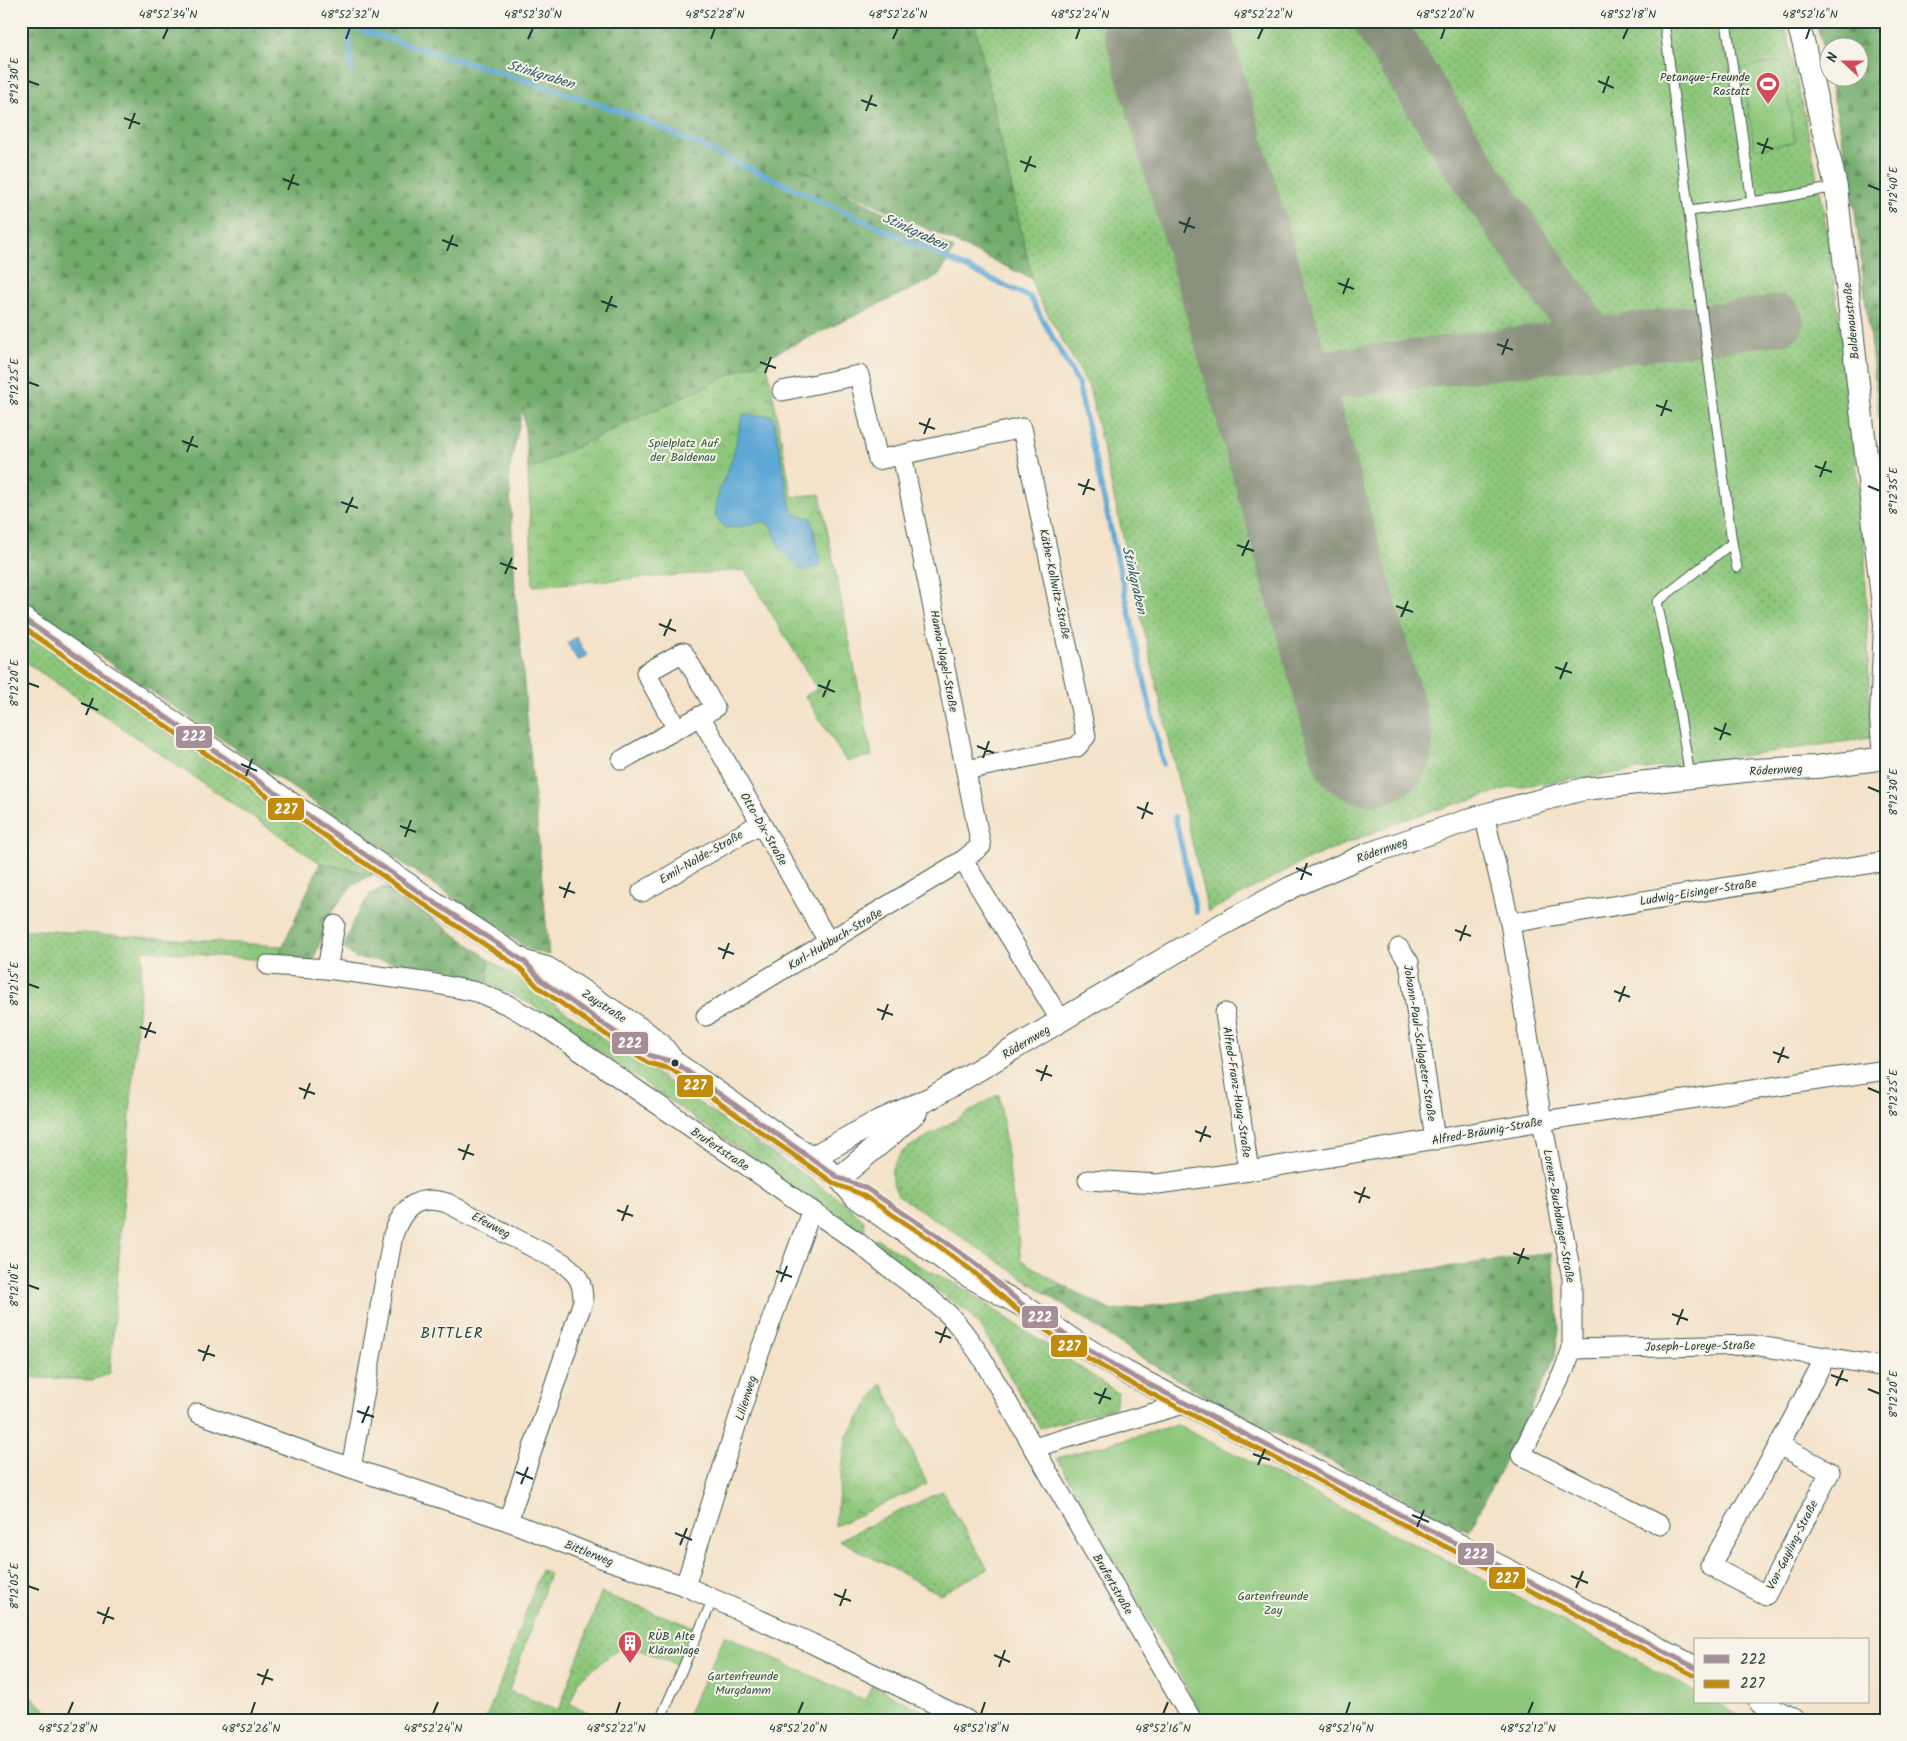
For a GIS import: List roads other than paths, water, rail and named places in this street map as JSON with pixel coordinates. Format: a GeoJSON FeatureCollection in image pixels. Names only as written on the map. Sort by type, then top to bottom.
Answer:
{"type":"FeatureCollection","features":[{"type":"Feature","properties":{"kind":"street","name":"Baldenaustraße"},"geometry":{"type":"LineString","coordinates":[[1797,21],[1836,187],[1885,626],[1881,718],[1885,758]]}},
{"type":"Feature","properties":{"kind":"street"},"geometry":{"type":"LineString","coordinates":[[782,391],[859,375],[878,460],[902,456]]}},
{"type":"Feature","properties":{"kind":"street","name":"Käthe-Kollwitz-Straße"},"geometry":{"type":"LineString","coordinates":[[902,456],[1022,428],[1086,736],[1076,747],[966,770]]}},
{"type":"Feature","properties":{"kind":"street","name":"Hanna-Nagel-Straße"},"geometry":{"type":"LineString","coordinates":[[902,456],[981,846],[963,860]]}},
{"type":"Feature","properties":{"kind":"street","name":"Zaystraße"},"geometry":{"type":"LineString","coordinates":[[21,617],[424,895],[525,962],[547,968],[644,1032],[661,1045],[674,1062],[839,1178],[856,1198],[964,1274],[1025,1307],[1085,1348],[1184,1404],[1694,1667]]}},
{"type":"Feature","properties":{"kind":"street"},"geometry":{"type":"LineString","coordinates":[[622,760],[715,708],[683,652],[646,673],[677,729]]}},
{"type":"Feature","properties":{"kind":"street","name":"Otto-Dix-Straße"},"geometry":{"type":"LineString","coordinates":[[700,716],[829,943]]}},
{"type":"Feature","properties":{"kind":"street","name":"Rödernweg"},"geometry":{"type":"LineString","coordinates":[[811,1158],[875,1123],[931,1098],[1216,928],[1292,887],[1368,854],[1484,815],[1584,789],[1754,770],[1816,768],[1885,758]]}},
{"type":"Feature","properties":{"kind":"street","name":"Lorenz-Buchdunger-Straße"},"geometry":{"type":"LineString","coordinates":[[1484,815],[1510,923],[1542,1121],[1572,1278],[1572,1349],[1564,1370],[1521,1455],[1660,1525]]}},
{"type":"Feature","properties":{"kind":"street","name":"Emil-Nolde-Straße"},"geometry":{"type":"LineString","coordinates":[[642,892],[761,823]]}},
{"type":"Feature","properties":{"kind":"street"},"geometry":{"type":"LineString","coordinates":[[963,860],[1061,1021]]}},
{"type":"Feature","properties":{"kind":"street","name":"Karl-Hubbuch-Straße"},"geometry":{"type":"LineString","coordinates":[[706,1016],[963,860]]}},
{"type":"Feature","properties":{"kind":"street","name":"Ludwig-Eisinger-Straße"},"geometry":{"type":"LineString","coordinates":[[1510,923],[1886,861]]}},
{"type":"Feature","properties":{"kind":"street"},"geometry":{"type":"LineString","coordinates":[[327,969],[335,925]]}},
{"type":"Feature","properties":{"kind":"street","name":"Johann-Paul-Schlageter-Straße"},"geometry":{"type":"LineString","coordinates":[[1399,948],[1409,962],[1435,1140]]}},
{"type":"Feature","properties":{"kind":"street","name":"Brufertstraße"},"geometry":{"type":"LineString","coordinates":[[268,965],[327,969],[440,985],[477,992],[508,1005],[541,1024],[859,1243],[879,1261],[930,1299],[967,1335],[980,1354],[1192,1720]]}},
{"type":"Feature","properties":{"kind":"street","name":"Alfred-Franz-Haug-Straße"},"geometry":{"type":"LineString","coordinates":[[1225,1013],[1249,1170]]}},
{"type":"Feature","properties":{"kind":"street","name":"Alfred-Bräunig-Straße"},"geometry":{"type":"LineString","coordinates":[[1088,1180],[1158,1184],[1542,1121],[1886,1070]]}},
{"type":"Feature","properties":{"kind":"street","name":"Rödernweg"},"geometry":{"type":"LineString","coordinates":[[839,1178],[931,1098]]}},
{"type":"Feature","properties":{"kind":"street","name":"Efeuweg"},"geometry":{"type":"LineString","coordinates":[[351,1468],[396,1226],[399,1218],[410,1207],[423,1200],[434,1199],[447,1203],[563,1263],[572,1270],[583,1288],[583,1301],[508,1521]]}},
{"type":"Feature","properties":{"kind":"street","name":"Lilienweg"},"geometry":{"type":"LineString","coordinates":[[686,1586],[759,1354],[812,1212]]}},
{"type":"Feature","properties":{"kind":"street","name":"Joseph-Loreye-Straße"},"geometry":{"type":"LineString","coordinates":[[1572,1349],[1753,1345],[1886,1367]]}},
{"type":"Feature","properties":{"kind":"street","name":"Von-Gayling-Straße"},"geometry":{"type":"LineString","coordinates":[[1779,1445],[1830,1472],[1766,1595],[1710,1566],[1779,1445],[1826,1356]]}},
{"type":"Feature","properties":{"kind":"street"},"geometry":{"type":"LineString","coordinates":[[1033,1448],[1184,1404]]}},
{"type":"Feature","properties":{"kind":"street","name":"Bittlerweg"},"geometry":{"type":"LineString","coordinates":[[198,1413],[351,1468],[508,1521],[601,1558],[686,1586],[811,1643],[967,1720]]}},
{"type":"Feature","properties":{"kind":"street"},"geometry":{"type":"LineString","coordinates":[[1764,1704],[1793,1720]]}},
{"type":"Feature","properties":{"kind":"lane"},"geometry":{"type":"LineString","coordinates":[[1664,21],[1732,543],[1737,568]]}},
{"type":"Feature","properties":{"kind":"lane"},"geometry":{"type":"LineString","coordinates":[[1726,21],[1752,202]]}},
{"type":"Feature","properties":{"kind":"lane"},"geometry":{"type":"LineString","coordinates":[[1690,211],[1836,187]]}},
{"type":"Feature","properties":{"kind":"lane"},"geometry":{"type":"LineString","coordinates":[[1690,777],[1677,698],[1657,602],[1732,543]]}},
{"type":"Feature","properties":{"kind":"lane"},"geometry":{"type":"LineString","coordinates":[[660,1720],[713,1599]]}},
{"type":"Feature","properties":{"kind":"water"},"geometry":{"type":"Polygon","coordinates":[[[744,414],[773,416],[792,514],[811,518],[821,566],[805,570],[800,569],[780,549],[772,527],[763,521],[751,525],[726,528],[716,518],[717,501],[733,456],[744,414]]]}},
{"type":"Feature","properties":{"kind":"water"},"geometry":{"type":"Polygon","coordinates":[[[576,637],[587,656],[578,661],[567,643],[576,637]]]}},
{"type":"Feature","properties":{"kind":"waterway","name":"Stinkgraben"},"geometry":{"type":"LineString","coordinates":[[331,21],[524,80],[640,118],[1030,297],[1078,383],[1163,764]]}},
{"type":"Feature","properties":{"kind":"waterway"},"geometry":{"type":"LineString","coordinates":[[349,26],[351,72]]}},
{"type":"Feature","properties":{"kind":"waterway","name":"Stinkgraben"},"geometry":{"type":"LineString","coordinates":[[1175,817],[1196,912]]}},
{"type":"Feature","properties":{"kind":"place","name":"Petanque-Freunde Rastatt"},"geometry":{"type":"Point","coordinates":[1768,105]}},
{"type":"Feature","properties":{"kind":"place","name":"RÜB Alte Kläranlage"},"geometry":{"type":"Point","coordinates":[630,1664]}},
{"type":"Feature","properties":{"kind":"district","name":"BITTLER"},"geometry":{"type":"Point","coordinates":[452,1333]}},
{"type":"Feature","properties":{"kind":"park label","name":"Spielplatz Auf der Baldenau"},"geometry":{"type":"Point","coordinates":[683,450]}},
{"type":"Feature","properties":{"kind":"park label","name":"Gartenfreunde Zay"},"geometry":{"type":"Point","coordinates":[1273,1603]}},
{"type":"Feature","properties":{"kind":"park label","name":"Gartenfreunde Murgdamm"},"geometry":{"type":"Point","coordinates":[743,1683]}}]}
